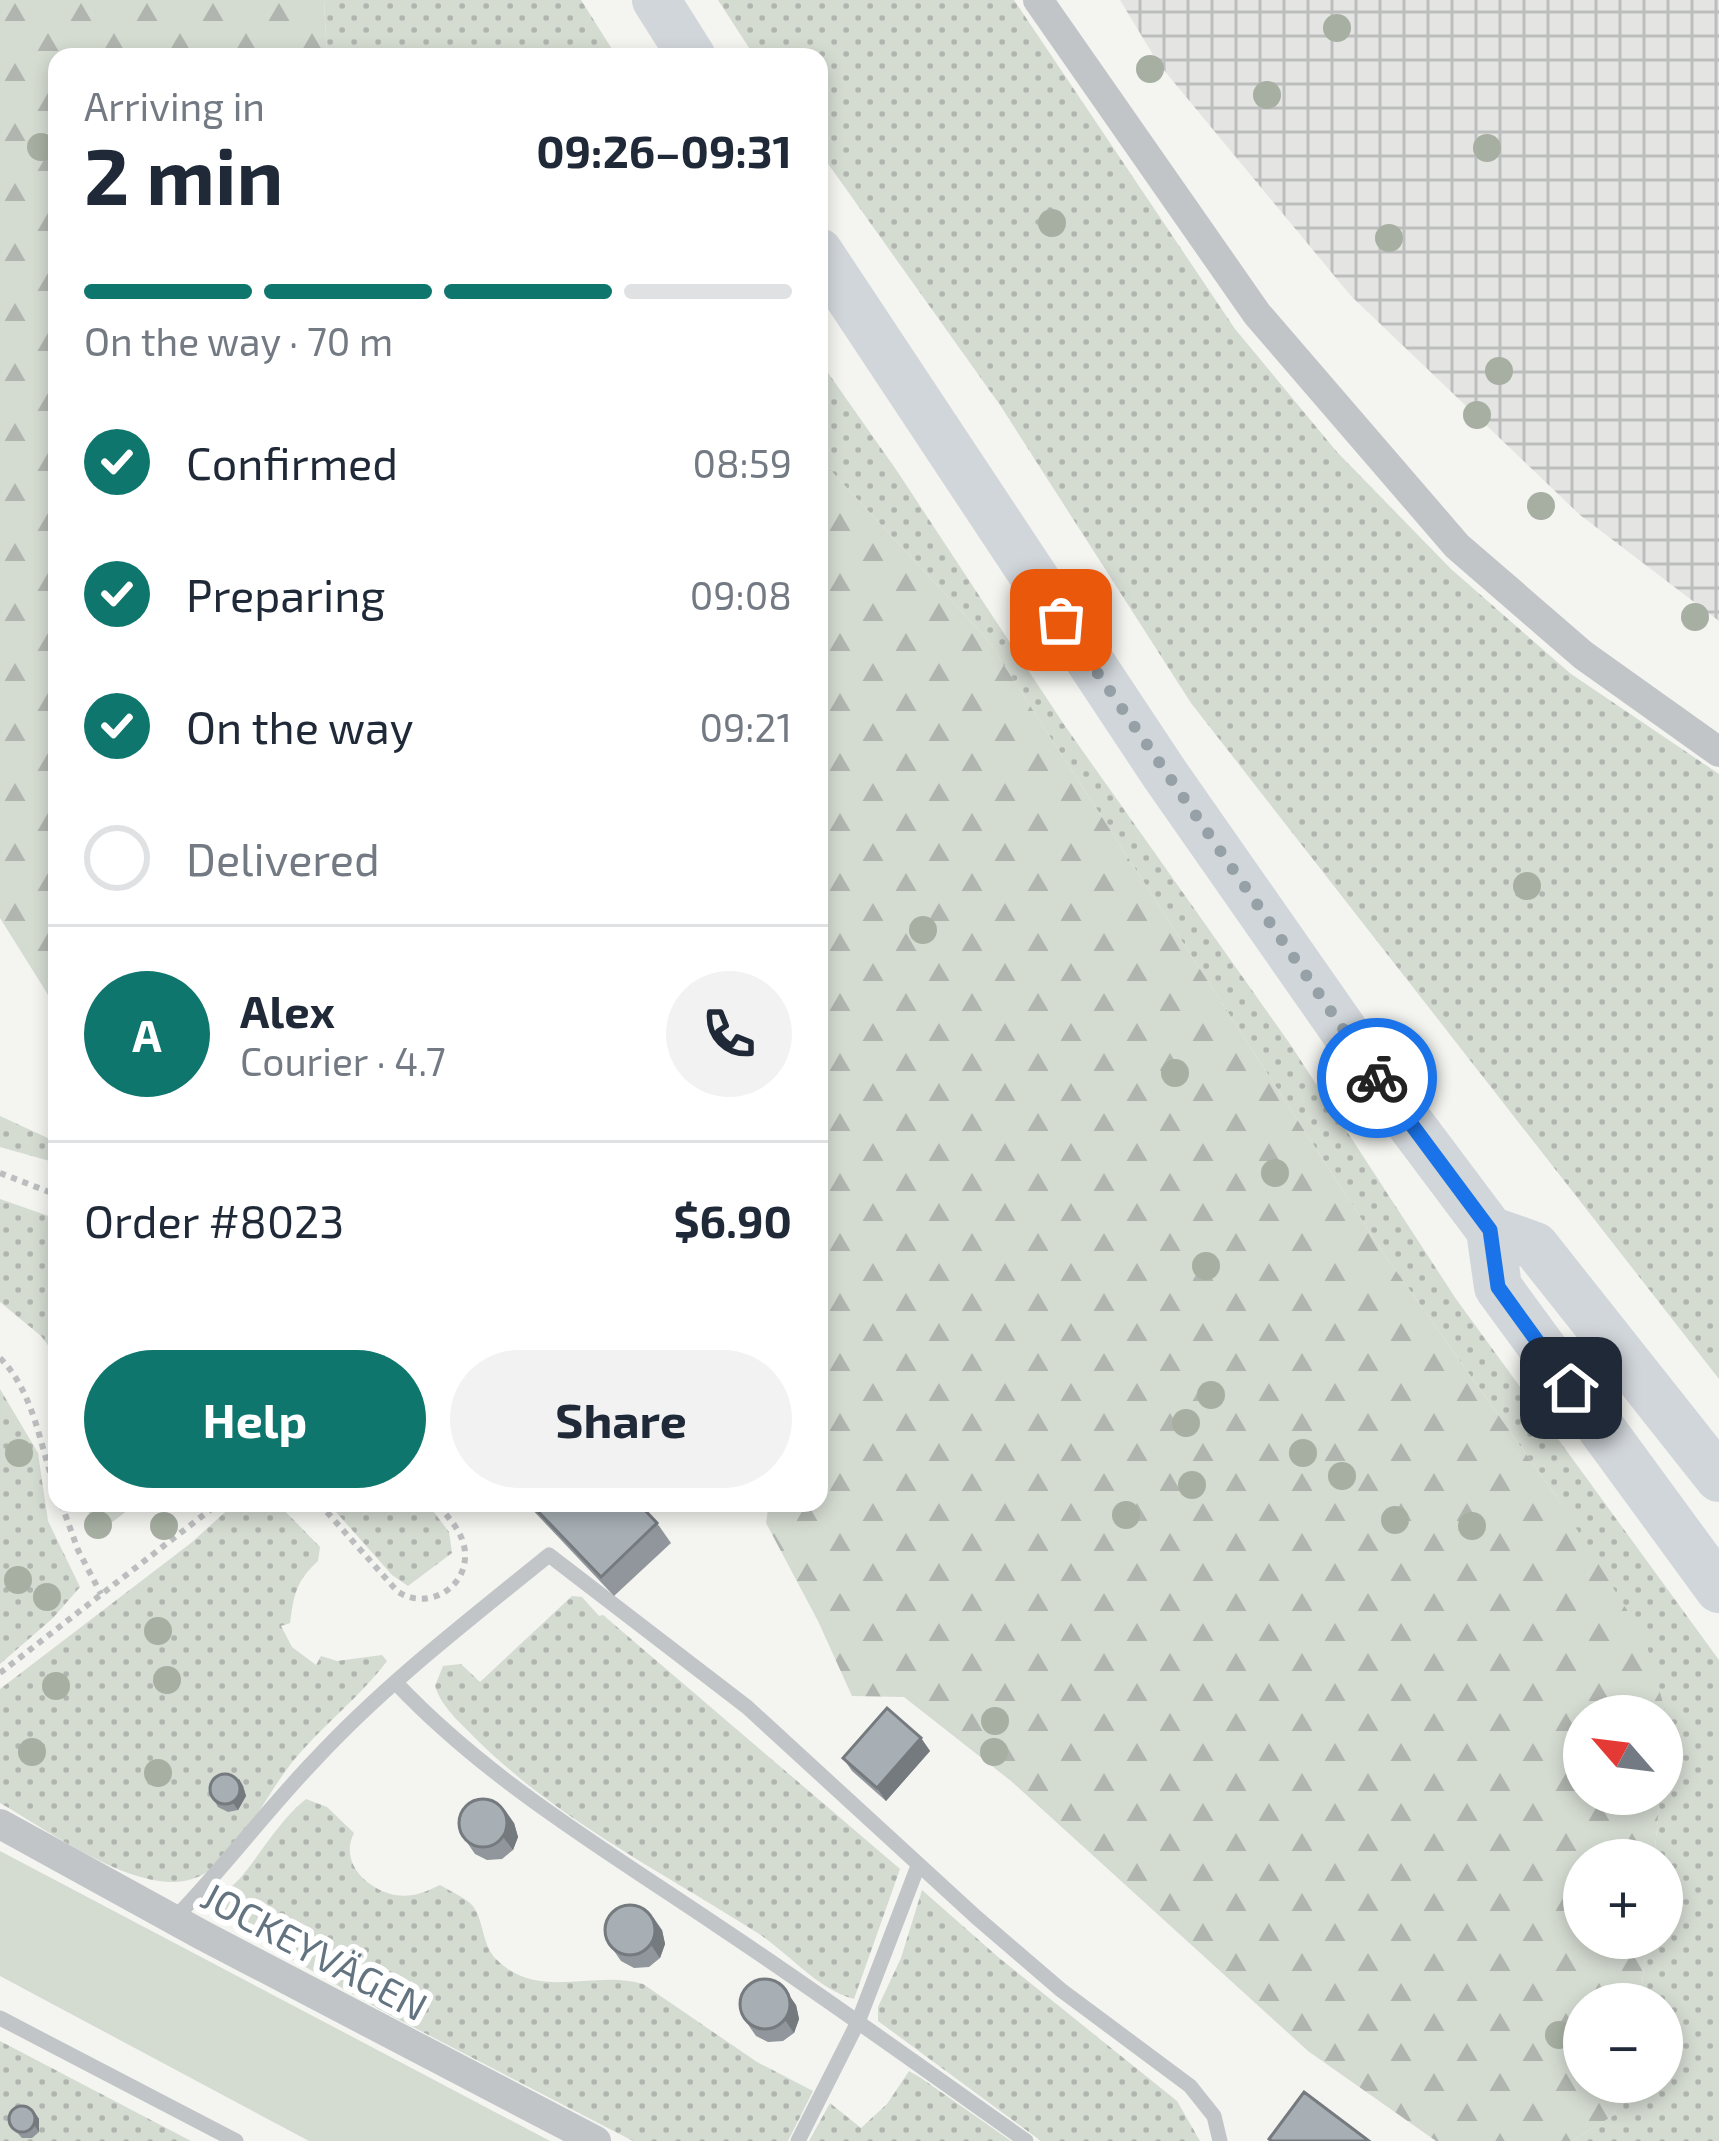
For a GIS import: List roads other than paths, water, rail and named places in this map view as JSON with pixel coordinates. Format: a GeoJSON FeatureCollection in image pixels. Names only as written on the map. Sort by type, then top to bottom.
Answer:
{"type":"FeatureCollection","features":[{"type":"Feature","properties":{"kind":"highway"},"geometry":{"type":"LineString","coordinates":[[656,0],[686,48]]}},
{"type":"Feature","properties":{"kind":"highway"},"geometry":{"type":"LineString","coordinates":[[828,266],[1165,773],[1391,1098],[1490,1230],[1498,1287],[1719,1589]]}},
{"type":"Feature","properties":{"kind":"highway"},"geometry":{"type":"LineString","coordinates":[[1490,1230],[1535,1246],[1719,1478]]}},
{"type":"Feature","properties":{"kind":"street"},"geometry":{"type":"LineString","coordinates":[[1037,0],[1257,314],[1457,546],[1583,655],[1716,744]]}},
{"type":"Feature","properties":{"kind":"street","name":"JOCKEYVÄGEN"},"geometry":{"type":"LineString","coordinates":[[0,1824],[596,2141]]}},
{"type":"Feature","properties":{"kind":"lane"},"geometry":{"type":"LineString","coordinates":[[174,1919],[315,1760],[549,1555],[747,1707],[918,1866],[1061,1990],[1190,2086],[1214,2116],[1220,2141]]}},
{"type":"Feature","properties":{"kind":"lane"},"geometry":{"type":"LineString","coordinates":[[397,1684],[460,1746],[549,1811],[1026,2141]]}},
{"type":"Feature","properties":{"kind":"lane"},"geometry":{"type":"LineString","coordinates":[[798,2141],[858,2022],[918,1866]]}},
{"type":"Feature","properties":{"kind":"lane"},"geometry":{"type":"LineString","coordinates":[[0,2018],[236,2141]]}}]}
